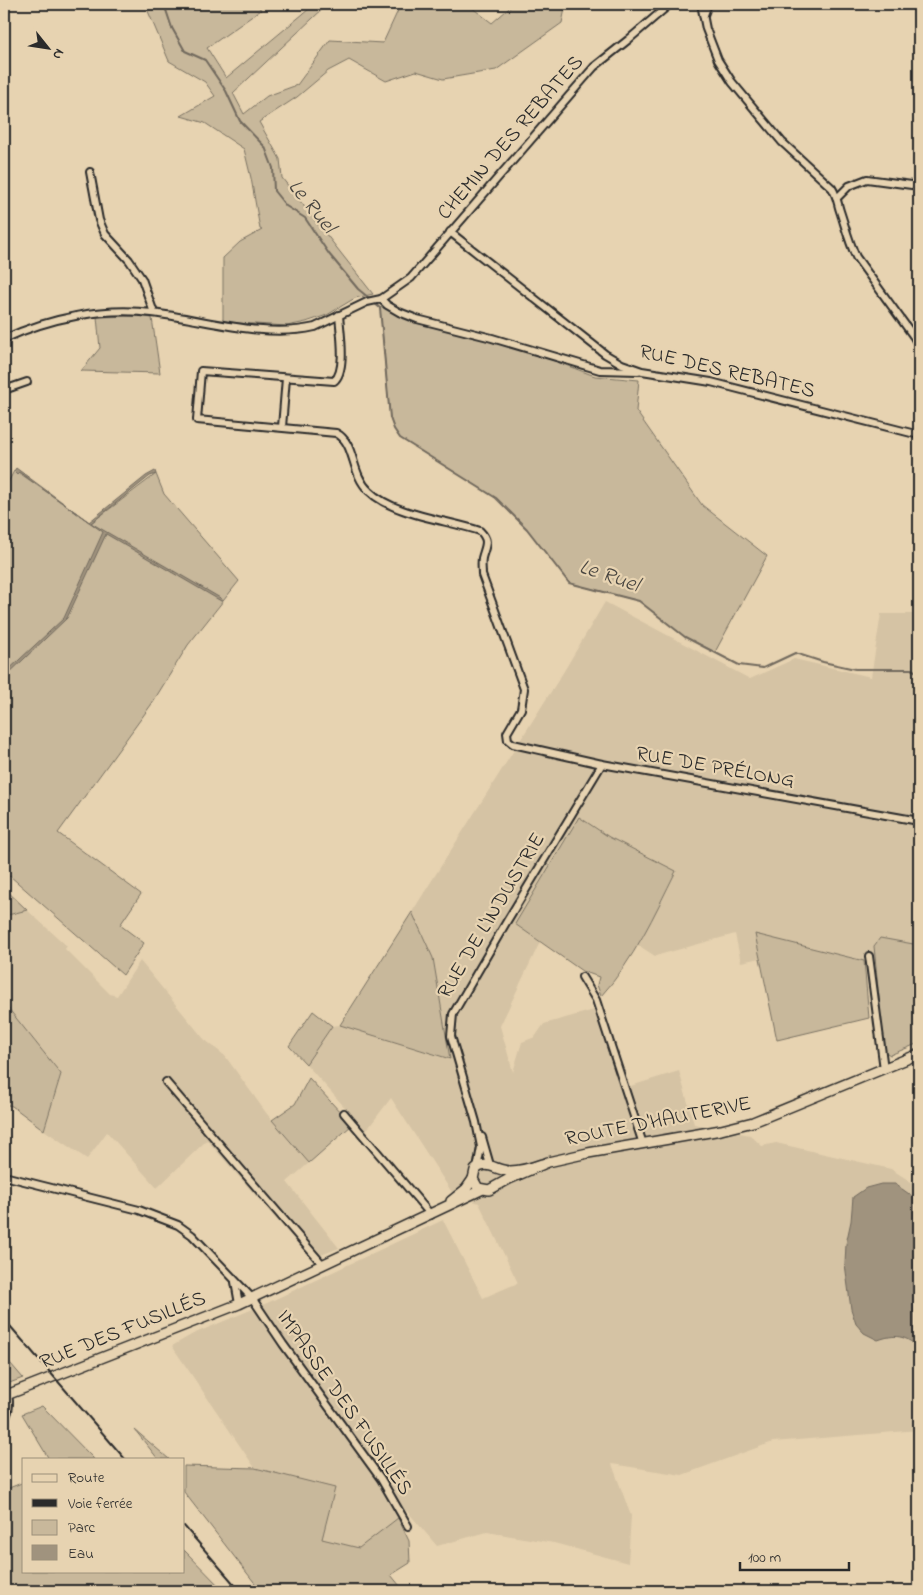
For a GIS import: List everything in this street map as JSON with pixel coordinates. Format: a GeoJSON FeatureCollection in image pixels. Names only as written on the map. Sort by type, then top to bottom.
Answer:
{"type":"FeatureCollection","features":[{"type":"Feature","properties":{"kind":"main road","name":"ROUTE D'HAUTERIVE"},"geometry":{"type":"LineString","coordinates":[[492,1167],[507,1171],[523,1170],[582,1154],[721,1130],[753,1122],[919,1054]]}},
{"type":"Feature","properties":{"kind":"main road","name":"ROUTE D'HAUTERIVE"},"geometry":{"type":"LineString","coordinates":[[495,1187],[542,1164]]}},
{"type":"Feature","properties":{"kind":"main road"},"geometry":{"type":"LineString","coordinates":[[252,1298],[323,1265],[435,1212],[481,1190],[489,1190],[495,1187],[498,1175],[492,1167],[483,1165],[476,1169],[473,1179],[466,1189],[435,1212]]}},
{"type":"Feature","properties":{"kind":"main road"},"geometry":{"type":"LineString","coordinates":[[473,1179],[476,1186],[481,1190]]}},
{"type":"Feature","properties":{"kind":"main road","name":"RUE DES FUSILLÉS"},"geometry":{"type":"LineString","coordinates":[[5,1396],[252,1298]]}},
{"type":"Feature","properties":{"kind":"street","name":"CHEMIN DES REBATES"},"geometry":{"type":"LineString","coordinates":[[4,339],[40,324],[85,314],[132,311],[241,327],[289,331],[315,327],[368,302],[381,299],[411,278],[594,67],[670,4]]}},
{"type":"Feature","properties":{"kind":"street"},"geometry":{"type":"LineString","coordinates":[[701,4],[706,30],[718,60],[732,82],[782,142],[832,188],[838,197],[838,205],[845,229],[856,257],[914,336],[919,346],[919,354]]}},
{"type":"Feature","properties":{"kind":"street"},"geometry":{"type":"LineString","coordinates":[[704,17],[708,4]]}},
{"type":"Feature","properties":{"kind":"street"},"geometry":{"type":"LineString","coordinates":[[90,172],[99,220],[105,234],[129,260],[142,279],[154,313]]}},
{"type":"Feature","properties":{"kind":"street"},"geometry":{"type":"LineString","coordinates":[[838,197],[849,186],[867,179],[919,186]]}},
{"type":"Feature","properties":{"kind":"street","name":"RUE DES REBATES"},"geometry":{"type":"LineString","coordinates":[[450,232],[605,354],[622,364],[642,371],[711,382],[919,435]]}},
{"type":"Feature","properties":{"kind":"street"},"geometry":{"type":"LineString","coordinates":[[381,299],[399,312],[417,318],[600,370],[642,371]]}},
{"type":"Feature","properties":{"kind":"street"},"geometry":{"type":"LineString","coordinates":[[286,378],[282,427],[197,420],[201,371],[334,381],[338,378],[342,365],[339,315]]}},
{"type":"Feature","properties":{"kind":"street"},"geometry":{"type":"LineString","coordinates":[[4,390],[27,382]]}},
{"type":"Feature","properties":{"kind":"street","name":"RUE DE PRÉLONG"},"geometry":{"type":"LineString","coordinates":[[282,427],[336,433],[349,445],[355,470],[362,484],[378,498],[402,509],[478,530],[485,536],[487,542],[482,558],[482,575],[524,690],[521,709],[507,733],[508,740],[513,744],[602,764],[919,821]]}},
{"type":"Feature","properties":{"kind":"street","name":"RUE DE L'INDUSTRIE"},"geometry":{"type":"LineString","coordinates":[[476,1169],[481,1147],[476,1122],[451,1036],[453,1014],[602,764]]}},
{"type":"Feature","properties":{"kind":"street"},"geometry":{"type":"LineString","coordinates":[[869,956],[884,1069]]}},
{"type":"Feature","properties":{"kind":"street"},"geometry":{"type":"LineString","coordinates":[[582,977],[596,1000],[643,1144]]}},
{"type":"Feature","properties":{"kind":"street"},"geometry":{"type":"LineString","coordinates":[[166,1082],[323,1265]]}},
{"type":"Feature","properties":{"kind":"street"},"geometry":{"type":"LineString","coordinates":[[344,1113],[435,1212]]}},
{"type":"Feature","properties":{"kind":"street","name":"RUE DE L'INDUSTRIE"},"geometry":{"type":"LineString","coordinates":[[476,1122],[492,1167]]}},
{"type":"Feature","properties":{"kind":"street","name":"IMPASSE DES FUSILLÉS"},"geometry":{"type":"LineString","coordinates":[[4,1176],[139,1210],[178,1225],[201,1242],[235,1282],[252,1298],[381,1479],[408,1526]]}},
{"type":"Feature","properties":{"kind":"street"},"geometry":{"type":"LineString","coordinates":[[235,1282],[239,1304]]}},
{"type":"Feature","properties":{"kind":"street"},"geometry":{"type":"LineString","coordinates":[[4,1419],[8,1415],[9,1398],[5,1396]]}},
{"type":"Feature","properties":{"kind":"shaded area"},"geometry":{"type":"Polygon","coordinates":[[[605,602],[750,679],[794,659],[871,677],[881,614],[919,614],[919,945],[880,938],[874,946],[876,964],[756,935],[760,958],[741,962],[735,934],[655,956],[638,945],[676,871],[609,837],[579,817],[516,924],[540,942],[500,1026],[513,1072],[522,1042],[535,1037],[544,1024],[594,1010],[621,1089],[679,1071],[694,1124],[750,1135],[762,1146],[776,1143],[891,1169],[919,1187],[919,1430],[773,1442],[682,1475],[612,1464],[631,1516],[628,1563],[554,1543],[487,1532],[437,1546],[407,1511],[359,1548],[322,1539],[335,1488],[255,1468],[172,1346],[193,1334],[265,1304],[443,1220],[483,1298],[518,1283],[479,1203],[453,1194],[391,1098],[366,1131],[306,1064],[332,1026],[340,1025],[449,1059],[433,958],[412,912],[564,671],[605,602]]]}},
{"type":"Feature","properties":{"kind":"shaded area"},"geometry":{"type":"Polygon","coordinates":[[[27,910],[67,946],[65,949],[110,994],[117,996],[140,961],[204,1039],[225,1056],[267,1114],[309,1163],[287,1182],[339,1248],[311,1259],[207,1140],[157,1188],[107,1132],[87,1159],[44,1130],[61,1074],[4,1003],[4,916],[27,910]]]}},
{"type":"Feature","properties":{"kind":"green space"},"geometry":{"type":"Polygon","coordinates":[[[145,4],[257,4],[261,10],[207,48],[226,78],[315,4],[328,4],[233,93],[244,114],[267,96],[297,85],[330,40],[383,43],[401,4],[467,4],[492,23],[514,4],[566,4],[562,23],[496,70],[443,79],[416,71],[386,81],[349,60],[328,71],[297,97],[259,122],[280,159],[282,178],[373,294],[355,298],[327,315],[287,326],[223,322],[223,258],[240,242],[262,230],[260,229],[244,149],[205,123],[181,116],[215,96],[205,82],[169,61],[145,4]]]}},
{"type":"Feature","properties":{"kind":"green space"},"geometry":{"type":"Polygon","coordinates":[[[387,305],[399,312],[522,349],[595,376],[639,380],[636,411],[702,505],[767,556],[715,652],[685,637],[639,601],[569,583],[527,529],[496,498],[400,438],[390,418],[380,308],[387,305]]]}},
{"type":"Feature","properties":{"kind":"green space"},"geometry":{"type":"Polygon","coordinates":[[[138,316],[152,318],[160,373],[81,371],[100,348],[97,317],[138,316]]]}},
{"type":"Feature","properties":{"kind":"green space"},"geometry":{"type":"Polygon","coordinates":[[[14,471],[91,523],[156,474],[164,494],[239,581],[188,645],[151,705],[58,833],[141,894],[120,925],[144,943],[123,975],[10,876],[4,881],[4,490],[14,471]]]}},
{"type":"Feature","properties":{"kind":"green space"},"geometry":{"type":"Polygon","coordinates":[[[579,817],[609,837],[676,871],[624,967],[601,996],[597,985],[599,977],[582,971],[515,924],[579,817]]]}},
{"type":"Feature","properties":{"kind":"green space"},"geometry":{"type":"Polygon","coordinates":[[[4,888],[27,910],[4,916],[4,888]]]}},
{"type":"Feature","properties":{"kind":"green space"},"geometry":{"type":"Polygon","coordinates":[[[412,912],[433,958],[450,1059],[340,1025],[412,912]]]}},
{"type":"Feature","properties":{"kind":"green space"},"geometry":{"type":"Polygon","coordinates":[[[755,934],[864,961],[869,1018],[777,1040],[755,934]]]}},
{"type":"Feature","properties":{"kind":"green space"},"geometry":{"type":"Polygon","coordinates":[[[880,938],[919,945],[919,1043],[890,1055],[884,1051],[874,946],[880,938]]]}},
{"type":"Feature","properties":{"kind":"green space"},"geometry":{"type":"Polygon","coordinates":[[[4,1003],[61,1074],[44,1130],[12,1106],[4,1104],[4,1003]]]}},
{"type":"Feature","properties":{"kind":"green space"},"geometry":{"type":"Polygon","coordinates":[[[313,1011],[332,1026],[306,1064],[289,1046],[313,1011]]]}},
{"type":"Feature","properties":{"kind":"green space"},"geometry":{"type":"Polygon","coordinates":[[[309,1078],[352,1125],[309,1163],[272,1120],[295,1104],[309,1078]]]}},
{"type":"Feature","properties":{"kind":"green space"},"geometry":{"type":"Polygon","coordinates":[[[4,1356],[23,1378],[4,1385],[4,1356]]]}},
{"type":"Feature","properties":{"kind":"green space"},"geometry":{"type":"Polygon","coordinates":[[[42,1406],[93,1458],[48,1458],[22,1414],[42,1406]]]}},
{"type":"Feature","properties":{"kind":"green space"},"geometry":{"type":"Polygon","coordinates":[[[135,1430],[168,1458],[157,1458],[135,1430]]]}},
{"type":"Feature","properties":{"kind":"green space"},"geometry":{"type":"Polygon","coordinates":[[[185,1466],[255,1468],[335,1488],[322,1539],[359,1548],[398,1518],[409,1541],[410,1563],[391,1575],[404,1591],[261,1591],[185,1493],[185,1466]]]}},
{"type":"Feature","properties":{"kind":"green space"},"geometry":{"type":"Polygon","coordinates":[[[22,1483],[22,1572],[185,1572],[185,1551],[224,1591],[4,1591],[4,1490],[22,1483]]]}},
{"type":"Feature","properties":{"kind":"water"},"geometry":{"type":"Polygon","coordinates":[[[16,468],[89,522],[19,472],[17,474],[14,471],[16,468]]]}},
{"type":"Feature","properties":{"kind":"water"},"geometry":{"type":"Polygon","coordinates":[[[155,471],[156,474],[150,476],[91,523],[222,599],[221,601],[106,534],[67,618],[4,678],[4,674],[64,618],[103,532],[89,522],[146,476],[155,471]]]}},
{"type":"Feature","properties":{"kind":"water"},"geometry":{"type":"Polygon","coordinates":[[[881,1184],[895,1184],[919,1201],[919,1348],[904,1338],[895,1336],[878,1340],[864,1333],[856,1324],[851,1309],[845,1264],[853,1197],[866,1188],[881,1184]]]}},
{"type":"Feature","properties":{"kind":"waterway","name":"Le Ruel"},"geometry":{"type":"LineString","coordinates":[[164,4],[172,28],[185,51],[205,60],[226,91],[240,121],[265,147],[273,168],[274,191],[286,206],[305,218],[329,254],[358,289],[369,298]]}},
{"type":"Feature","properties":{"kind":"waterway","name":"Le Ruel"},"geometry":{"type":"LineString","coordinates":[[374,303],[380,308],[390,418],[400,438],[496,498],[527,529],[569,583],[639,601],[685,637],[739,665],[763,668],[795,653],[855,669],[911,669],[919,673]]}},
{"type":"Feature","properties":{"kind":"railway"},"geometry":{"type":"LineString","coordinates":[[4,1319],[124,1458]]}},
{"type":"Feature","properties":{"kind":"railway"},"geometry":{"type":"LineString","coordinates":[[185,1527],[240,1591]]}}]}
